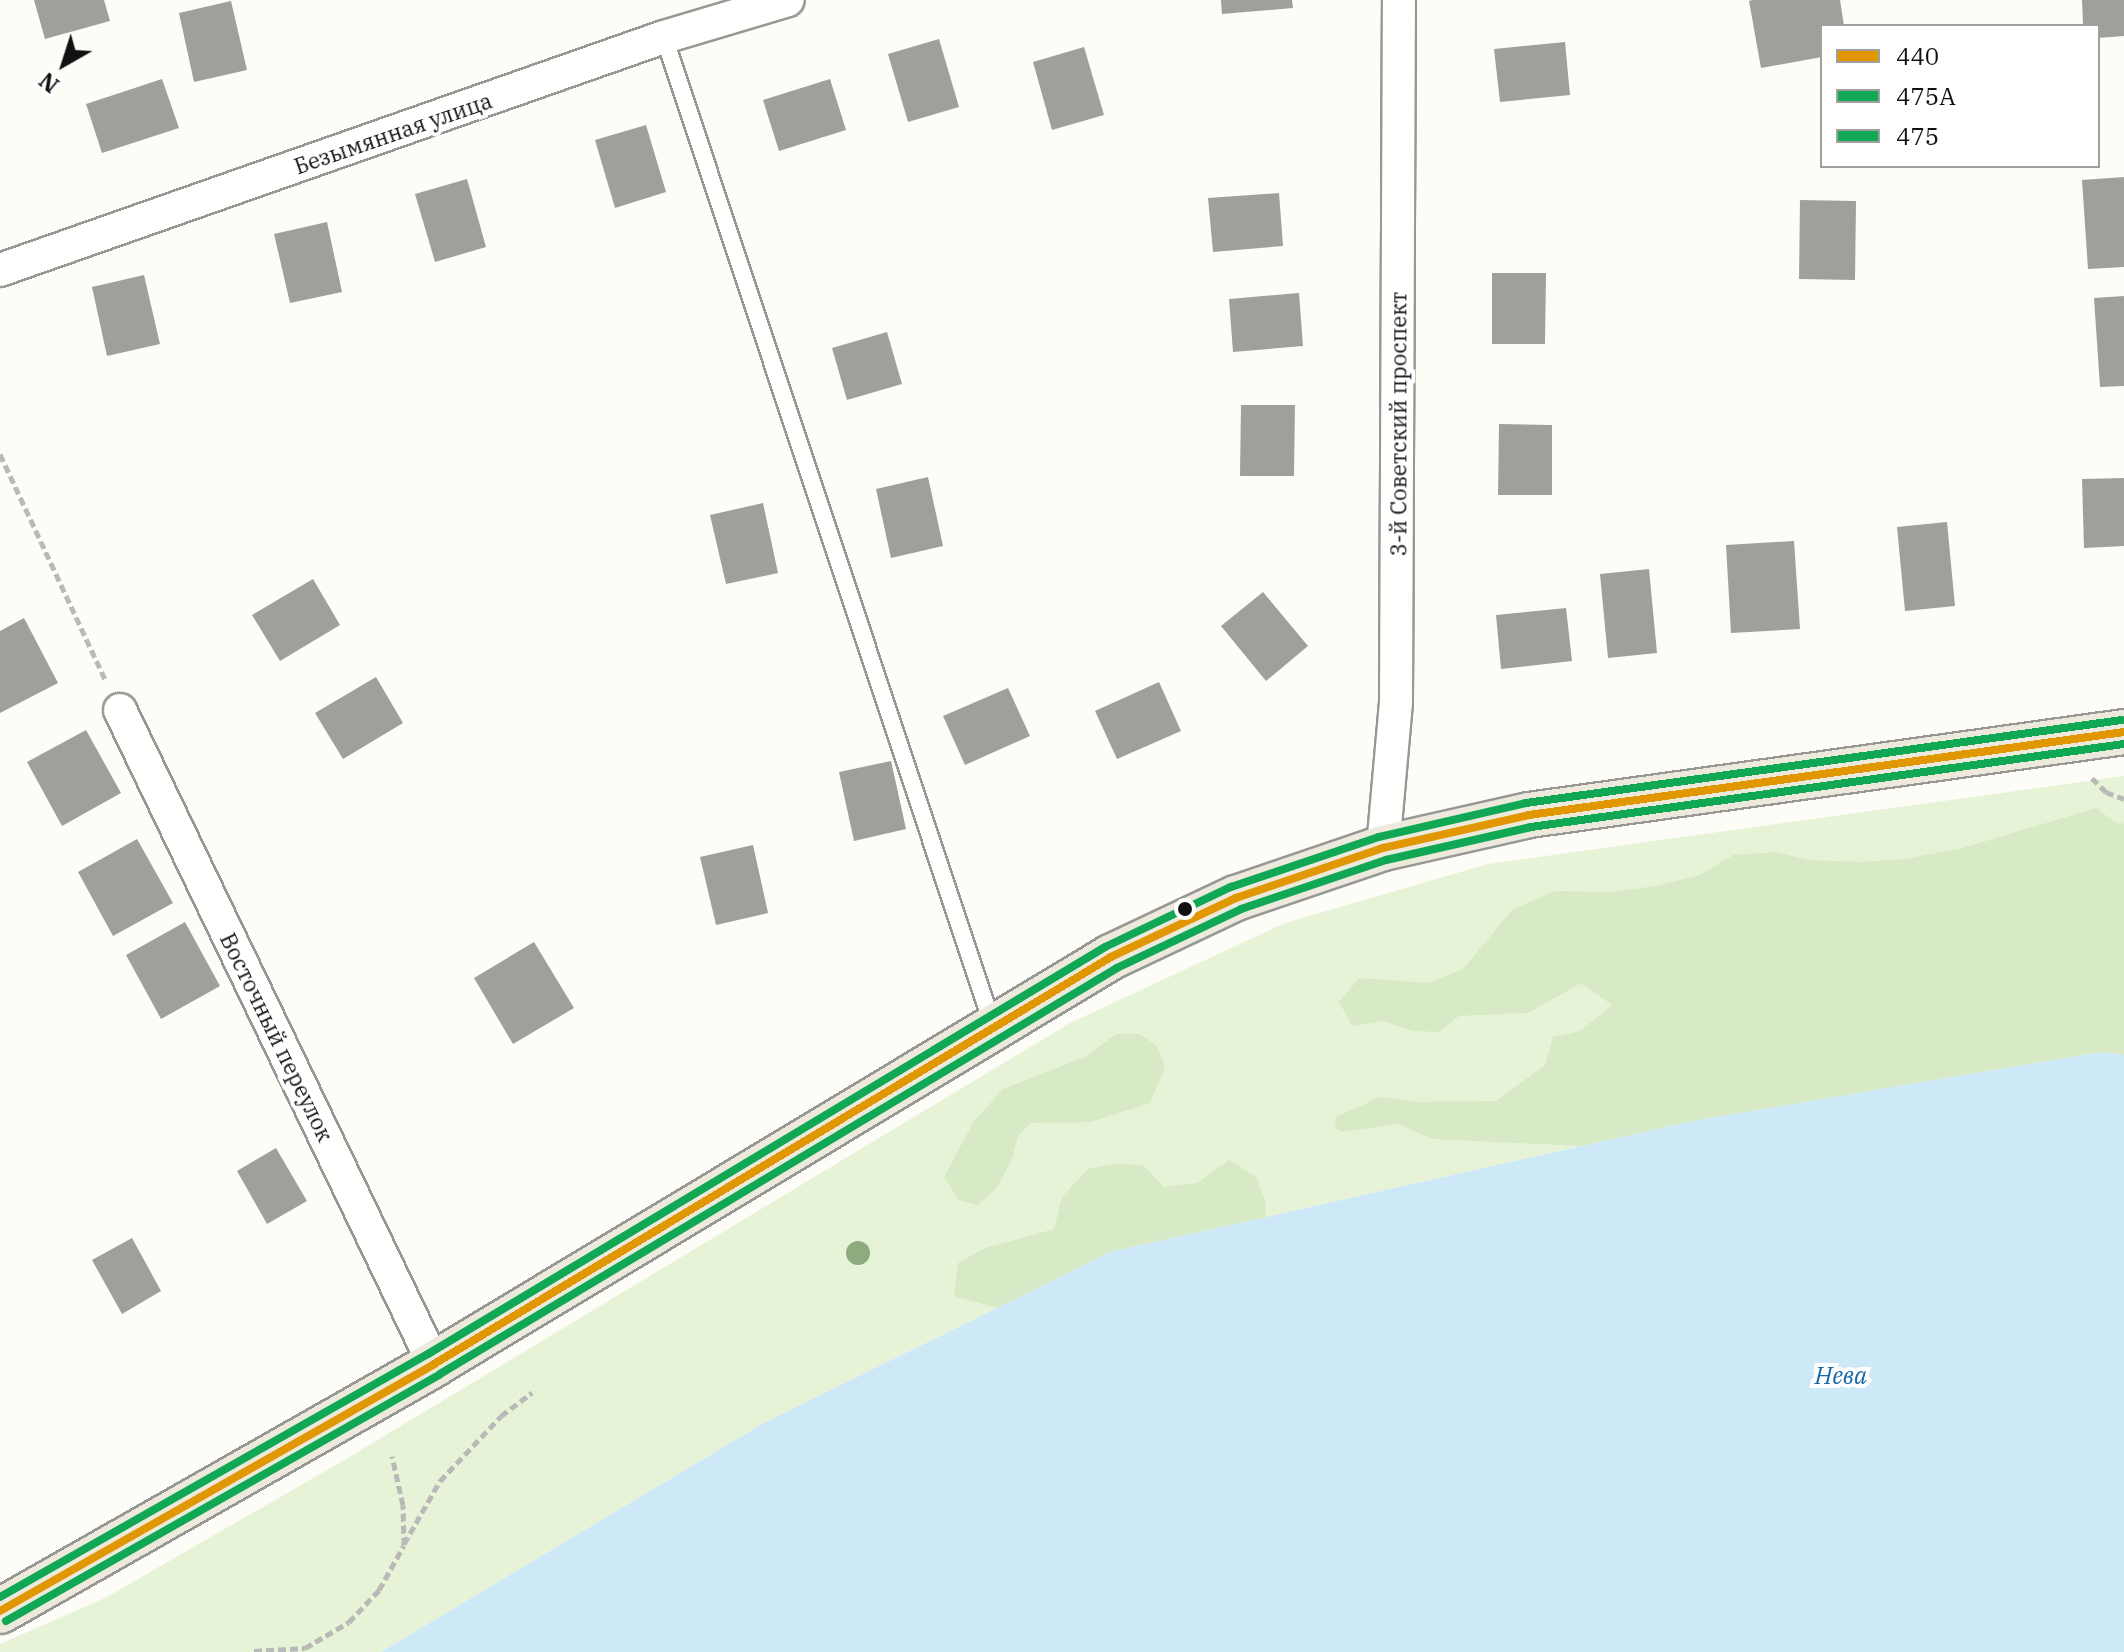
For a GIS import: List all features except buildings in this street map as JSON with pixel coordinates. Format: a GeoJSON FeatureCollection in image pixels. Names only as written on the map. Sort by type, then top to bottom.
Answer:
{"type":"FeatureCollection","features":[{"type":"Feature","properties":{"kind":"main road"},"geometry":{"type":"LineString","coordinates":[[0,1611],[434,1364],[1111,957],[1236,898],[1383,848],[1529,815],[2124,732]]}},
{"type":"Feature","properties":{"kind":"street","name":"Безымянная улица"},"geometry":{"type":"LineString","coordinates":[[0,270],[664,37],[788,0]]}},
{"type":"Feature","properties":{"kind":"street","name":"3-й Советский проспект"},"geometry":{"type":"LineString","coordinates":[[1383,848],[1396,702],[1399,0]]}},
{"type":"Feature","properties":{"kind":"street","name":"Восточный переулок"},"geometry":{"type":"LineString","coordinates":[[120,710],[434,1364]]}},
{"type":"Feature","properties":{"kind":"lane"},"geometry":{"type":"LineString","coordinates":[[664,37],[993,1027]]}},
{"type":"Feature","properties":{"kind":"path"},"geometry":{"type":"LineString","coordinates":[[0,454],[120,710]]}},
{"type":"Feature","properties":{"kind":"path"},"geometry":{"type":"LineString","coordinates":[[254,1651],[305,1648],[349,1622],[379,1590],[440,1481],[501,1416],[532,1393]]}},
{"type":"Feature","properties":{"kind":"path"},"geometry":{"type":"LineString","coordinates":[[392,1456],[403,1505],[404,1545]]}},
{"type":"Feature","properties":{"kind":"green space"},"geometry":{"type":"Polygon","coordinates":[[[2124,776],[2124,1055],[2101,1052],[1698,1120],[1110,1252],[762,1424],[381,1652],[0,1652],[0,1644],[105,1598],[341,1462],[1070,1023],[1285,923],[1488,864],[2124,776]]]}},
{"type":"Feature","properties":{"kind":"green space"},"geometry":{"type":"Polygon","coordinates":[[[2096,808],[2119,825],[2124,823],[2124,1055],[2101,1052],[1698,1120],[1582,1146],[1432,1139],[1398,1124],[1342,1132],[1335,1128],[1336,1117],[1380,1097],[1417,1102],[1496,1101],[1545,1065],[1553,1037],[1580,1031],[1612,1005],[1581,983],[1528,1013],[1459,1016],[1438,1032],[1412,1031],[1384,1021],[1352,1026],[1339,1002],[1359,978],[1429,983],[1463,969],[1513,909],[1555,891],[1609,892],[1656,886],[1700,875],[1733,855],[1777,852],[1808,860],[1861,862],[1904,859],[1959,849],[2096,808]]]}},
{"type":"Feature","properties":{"kind":"green space"},"geometry":{"type":"Polygon","coordinates":[[[1116,1034],[1140,1034],[1157,1046],[1165,1067],[1150,1103],[1091,1122],[1031,1123],[1018,1136],[1012,1159],[997,1188],[978,1205],[959,1200],[944,1177],[974,1121],[1003,1089],[1085,1057],[1116,1034]]]}},
{"type":"Feature","properties":{"kind":"green space"},"geometry":{"type":"Polygon","coordinates":[[[1229,1160],[1256,1177],[1265,1200],[1266,1217],[1110,1252],[997,1308],[954,1296],[958,1263],[985,1248],[1054,1229],[1062,1197],[1088,1169],[1119,1163],[1144,1166],[1164,1187],[1197,1183],[1229,1160]]]}},
{"type":"Feature","properties":{"kind":"water","name":"Нева"},"geometry":{"type":"Polygon","coordinates":[[[2101,1052],[2124,1055],[2124,1652],[381,1652],[762,1424],[1110,1252],[1698,1120],[2101,1052]]]}},
{"type":"Feature","properties":{"kind":"transit line","name":"475"},"geometry":{"type":"LineString","coordinates":[[0,1597],[428,1354],[1105,947],[1231,887],[1379,837],[1526,803],[2122,720]]}},
{"type":"Feature","properties":{"kind":"transit line","name":"440"},"geometry":{"type":"LineString","coordinates":[[0,1611],[434,1364],[1111,957],[1236,898],[1383,848],[1529,815],[2124,732]]}},
{"type":"Feature","properties":{"kind":"transit line","name":"475А"},"geometry":{"type":"LineString","coordinates":[[6,1621],[440,1374],[1117,968],[1241,909],[1386,860],[1531,827],[2124,744]]}}]}
